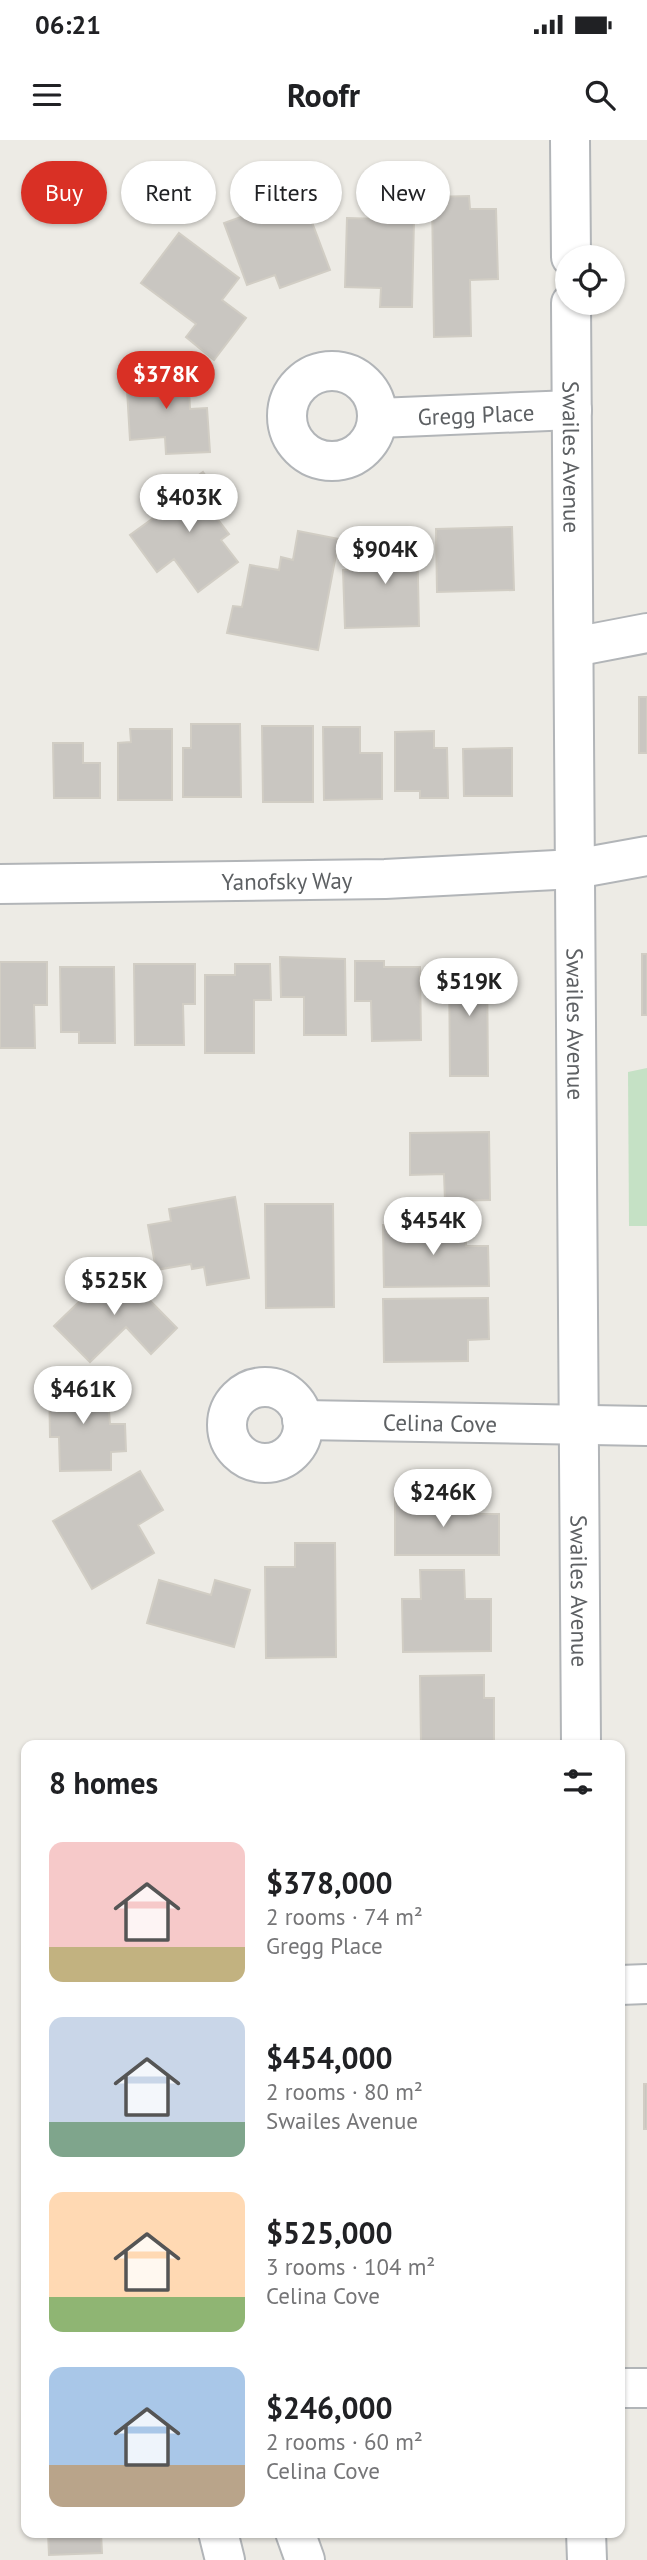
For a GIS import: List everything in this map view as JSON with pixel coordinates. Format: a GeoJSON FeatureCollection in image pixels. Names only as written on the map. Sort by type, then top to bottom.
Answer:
{"type":"FeatureCollection","features":[{"type":"Feature","properties":{"kind":"street"},"geometry":{"type":"LineString","coordinates":[[570,140],[571,245]]}},
{"type":"Feature","properties":{"kind":"street","name":"Swailes Avenue"},"geometry":{"type":"LineString","coordinates":[[571,315],[581,1740]]}},
{"type":"Feature","properties":{"kind":"street","name":"Gregg Place"},"geometry":{"type":"LineString","coordinates":[[378,418],[572,410]]}},
{"type":"Feature","properties":{"kind":"street"},"geometry":{"type":"LineString","coordinates":[[574,647],[647,633]]}},
{"type":"Feature","properties":{"kind":"street","name":"Yanofsky Way"},"geometry":{"type":"LineString","coordinates":[[0,884],[385,879],[575,869],[647,856]]}},
{"type":"Feature","properties":{"kind":"street","name":"Celina Cove"},"geometry":{"type":"LineString","coordinates":[[302,1420],[647,1426]]}},
{"type":"Feature","properties":{"kind":"street"},"geometry":{"type":"LineString","coordinates":[[625,1985],[647,1984]]}},
{"type":"Feature","properties":{"kind":"street"},"geometry":{"type":"LineString","coordinates":[[625,2388],[647,2388]]}},
{"type":"Feature","properties":{"kind":"street"},"geometry":{"type":"LineString","coordinates":[[220,2538],[225,2560]]}},
{"type":"Feature","properties":{"kind":"street"},"geometry":{"type":"LineString","coordinates":[[297,2538],[305,2560]]}},
{"type":"Feature","properties":{"kind":"street"},"geometry":{"type":"LineString","coordinates":[[586,2538],[587,2560]]}},
{"type":"Feature","properties":{"kind":"green space"},"geometry":{"type":"Polygon","coordinates":[[[647,1068],[647,1226],[629,1226],[628,1072],[647,1068]]]}},
{"type":"Feature","properties":{"kind":"building"},"geometry":{"type":"Polygon","coordinates":[[[469,196],[470,209],[496,209],[498,279],[470,280],[471,336],[434,337],[432,224],[450,224],[450,197],[469,196]]]}},
{"type":"Feature","properties":{"kind":"building"},"geometry":{"type":"Polygon","coordinates":[[[347,218],[356,218],[356,224],[414,224],[412,307],[380,307],[381,288],[345,287],[347,218]]]}},
{"type":"Feature","properties":{"kind":"building"},"geometry":{"type":"Polygon","coordinates":[[[230,221],[230,224],[313,224],[330,270],[280,288],[275,275],[247,285],[224,223],[230,221]]]}},
{"type":"Feature","properties":{"kind":"building"},"geometry":{"type":"Polygon","coordinates":[[[179,233],[239,278],[222,300],[246,318],[214,360],[186,337],[196,324],[141,283],[179,233]]]}},
{"type":"Feature","properties":{"kind":"building"},"geometry":{"type":"Polygon","coordinates":[[[188,369],[190,409],[207,408],[210,452],[166,454],[165,437],[130,440],[126,373],[188,369]]]}},
{"type":"Feature","properties":{"kind":"building"},"geometry":{"type":"Polygon","coordinates":[[[203,472],[229,507],[216,517],[229,534],[221,540],[238,562],[198,592],[174,559],[157,572],[130,535],[170,506],[165,500],[203,472]]]}},
{"type":"Feature","properties":{"kind":"building"},"geometry":{"type":"Polygon","coordinates":[[[512,527],[514,590],[437,592],[436,529],[512,527]]]}},
{"type":"Feature","properties":{"kind":"building"},"geometry":{"type":"Polygon","coordinates":[[[298,531],[339,539],[318,650],[227,633],[233,606],[242,607],[250,565],[279,570],[281,557],[293,560],[298,531]]]}},
{"type":"Feature","properties":{"kind":"building"},"geometry":{"type":"Polygon","coordinates":[[[376,534],[417,534],[419,626],[345,628],[343,570],[377,569],[376,534]]]}},
{"type":"Feature","properties":{"kind":"building"},"geometry":{"type":"Polygon","coordinates":[[[639,697],[647,697],[647,753],[639,753],[639,697]]]}},
{"type":"Feature","properties":{"kind":"building"},"geometry":{"type":"Polygon","coordinates":[[[191,724],[240,724],[241,797],[183,797],[183,748],[191,748],[191,724]]]}},
{"type":"Feature","properties":{"kind":"building"},"geometry":{"type":"Polygon","coordinates":[[[262,726],[313,726],[313,802],[263,802],[262,726]]]}},
{"type":"Feature","properties":{"kind":"building"},"geometry":{"type":"Polygon","coordinates":[[[323,727],[360,727],[360,753],[382,753],[382,799],[324,800],[323,727]]]}},
{"type":"Feature","properties":{"kind":"building"},"geometry":{"type":"Polygon","coordinates":[[[130,729],[172,729],[172,800],[118,800],[118,743],[131,742],[130,729]]]}},
{"type":"Feature","properties":{"kind":"building"},"geometry":{"type":"Polygon","coordinates":[[[434,731],[434,748],[447,748],[448,798],[420,798],[420,791],[395,791],[395,732],[434,731]]]}},
{"type":"Feature","properties":{"kind":"building"},"geometry":{"type":"Polygon","coordinates":[[[53,743],[83,743],[83,763],[100,763],[100,798],[54,798],[53,743]]]}},
{"type":"Feature","properties":{"kind":"building"},"geometry":{"type":"Polygon","coordinates":[[[512,748],[512,796],[464,796],[463,749],[512,748]]]}},
{"type":"Feature","properties":{"kind":"building"},"geometry":{"type":"Polygon","coordinates":[[[642,954],[647,954],[647,1015],[642,1015],[642,954]]]}},
{"type":"Feature","properties":{"kind":"building"},"geometry":{"type":"Polygon","coordinates":[[[280,957],[345,959],[346,1035],[304,1035],[304,997],[281,997],[280,957]]]}},
{"type":"Feature","properties":{"kind":"building"},"geometry":{"type":"Polygon","coordinates":[[[487,959],[488,1076],[450,1076],[449,960],[487,959]]]}},
{"type":"Feature","properties":{"kind":"building"},"geometry":{"type":"Polygon","coordinates":[[[355,961],[384,961],[384,967],[420,967],[421,1040],[372,1041],[371,1001],[355,1001],[355,961]]]}},
{"type":"Feature","properties":{"kind":"building"},"geometry":{"type":"Polygon","coordinates":[[[0,962],[47,962],[47,1005],[34,1005],[35,1048],[0,1048],[0,962]]]}},
{"type":"Feature","properties":{"kind":"building"},"geometry":{"type":"Polygon","coordinates":[[[134,964],[195,964],[195,1004],[183,1004],[184,1045],[135,1045],[134,964]]]}},
{"type":"Feature","properties":{"kind":"building"},"geometry":{"type":"Polygon","coordinates":[[[235,964],[270,964],[271,1000],[254,1000],[254,1053],[205,1053],[205,975],[235,975],[235,964]]]}},
{"type":"Feature","properties":{"kind":"building"},"geometry":{"type":"Polygon","coordinates":[[[60,967],[114,967],[115,1043],[79,1043],[79,1032],[61,1032],[60,967]]]}},
{"type":"Feature","properties":{"kind":"building"},"geometry":{"type":"Polygon","coordinates":[[[489,1132],[490,1200],[445,1201],[444,1174],[410,1175],[410,1133],[489,1132]]]}},
{"type":"Feature","properties":{"kind":"building"},"geometry":{"type":"Polygon","coordinates":[[[235,1197],[249,1278],[207,1285],[204,1267],[192,1269],[191,1264],[156,1270],[148,1225],[171,1221],[169,1209],[235,1197]]]}},
{"type":"Feature","properties":{"kind":"building"},"geometry":{"type":"Polygon","coordinates":[[[265,1204],[333,1204],[334,1307],[266,1308],[265,1204]]]}},
{"type":"Feature","properties":{"kind":"building"},"geometry":{"type":"Polygon","coordinates":[[[466,1224],[466,1246],[488,1246],[489,1286],[384,1287],[383,1225],[466,1224]]]}},
{"type":"Feature","properties":{"kind":"building"},"geometry":{"type":"Polygon","coordinates":[[[116,1266],[177,1328],[151,1354],[126,1327],[90,1362],[54,1326],[116,1266]]]}},
{"type":"Feature","properties":{"kind":"building"},"geometry":{"type":"Polygon","coordinates":[[[488,1298],[489,1339],[468,1340],[468,1361],[384,1362],[383,1299],[488,1298]]]}},
{"type":"Feature","properties":{"kind":"building"},"geometry":{"type":"Polygon","coordinates":[[[101,1378],[102,1411],[109,1411],[110,1424],[125,1424],[126,1451],[111,1452],[111,1470],[60,1471],[59,1437],[50,1437],[49,1380],[101,1378]]]}},
{"type":"Feature","properties":{"kind":"building"},"geometry":{"type":"Polygon","coordinates":[[[140,1471],[163,1510],[138,1525],[154,1553],[92,1589],[53,1521],[140,1471]]]}},
{"type":"Feature","properties":{"kind":"building"},"geometry":{"type":"Polygon","coordinates":[[[395,1498],[454,1498],[454,1514],[499,1514],[499,1555],[395,1555],[395,1498]]]}},
{"type":"Feature","properties":{"kind":"building"},"geometry":{"type":"Polygon","coordinates":[[[295,1543],[335,1543],[336,1657],[266,1658],[265,1567],[295,1567],[295,1543]]]}},
{"type":"Feature","properties":{"kind":"building"},"geometry":{"type":"Polygon","coordinates":[[[420,1570],[464,1570],[465,1599],[491,1599],[491,1651],[403,1652],[402,1599],[421,1599],[420,1570]]]}},
{"type":"Feature","properties":{"kind":"building"},"geometry":{"type":"Polygon","coordinates":[[[159,1580],[211,1595],[215,1580],[250,1590],[234,1647],[147,1623],[159,1580]]]}},
{"type":"Feature","properties":{"kind":"building"},"geometry":{"type":"Polygon","coordinates":[[[484,1675],[484,1698],[494,1698],[494,1740],[421,1740],[420,1676],[484,1675]]]}},
{"type":"Feature","properties":{"kind":"building"},"geometry":{"type":"Polygon","coordinates":[[[644,2084],[647,2084],[647,2129],[644,2129],[644,2084]]]}},
{"type":"Feature","properties":{"kind":"building"},"geometry":{"type":"Polygon","coordinates":[[[48,2538],[101,2538],[102,2553],[49,2555],[48,2538]]]}}]}
